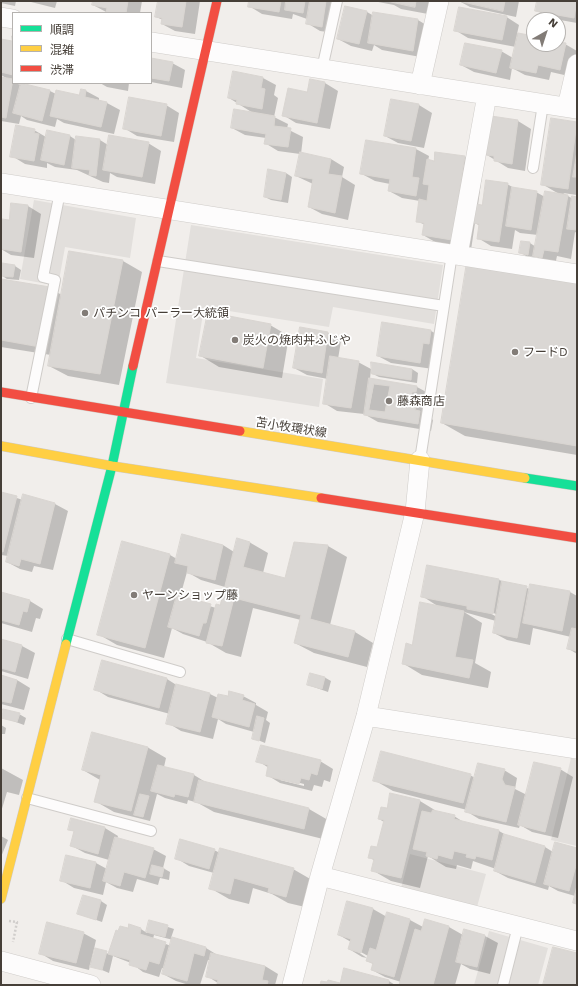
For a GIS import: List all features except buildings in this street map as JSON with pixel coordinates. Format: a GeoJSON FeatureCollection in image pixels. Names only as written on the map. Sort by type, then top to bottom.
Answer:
{"type":"FeatureCollection","features":[{"type":"Feature","properties":{"kind":"main road"},"geometry":{"type":"LineString","coordinates":[[1,899],[112,466],[122,413],[171,210],[217,1]]}},
{"type":"Feature","properties":{"kind":"main road","name":"苫小牧環状線"},"geometry":{"type":"LineString","coordinates":[[1,392],[122,413],[577,486]]}},
{"type":"Feature","properties":{"kind":"main road"},"geometry":{"type":"LineString","coordinates":[[1,446],[112,466],[577,538]]}},
{"type":"Feature","properties":{"kind":"street"},"geometry":{"type":"LineString","coordinates":[[420,85],[439,1]]}},
{"type":"Feature","properties":{"kind":"street"},"geometry":{"type":"LineString","coordinates":[[1,17],[12,19]]}},
{"type":"Feature","properties":{"kind":"street"},"geometry":{"type":"LineString","coordinates":[[152,42],[572,108],[577,64]]}},
{"type":"Feature","properties":{"kind":"street"},"geometry":{"type":"LineString","coordinates":[[455,255],[487,95]]}},
{"type":"Feature","properties":{"kind":"street"},"geometry":{"type":"LineString","coordinates":[[1,183],[577,274]]}},
{"type":"Feature","properties":{"kind":"street"},"geometry":{"type":"LineString","coordinates":[[292,985],[320,876],[366,716],[415,512],[420,460]]}},
{"type":"Feature","properties":{"kind":"street"},"geometry":{"type":"LineString","coordinates":[[366,716],[577,749]]}},
{"type":"Feature","properties":{"kind":"street"},"geometry":{"type":"LineString","coordinates":[[320,876],[577,941]]}},
{"type":"Feature","properties":{"kind":"street"},"geometry":{"type":"LineString","coordinates":[[1,961],[91,985]]}},
{"type":"Feature","properties":{"kind":"lane"},"geometry":{"type":"LineString","coordinates":[[322,69],[337,1]]}},
{"type":"Feature","properties":{"kind":"lane"},"geometry":{"type":"LineString","coordinates":[[533,168],[543,104]]}},
{"type":"Feature","properties":{"kind":"lane"},"geometry":{"type":"LineString","coordinates":[[31,398],[55,280],[43,277],[60,192]]}},
{"type":"Feature","properties":{"kind":"lane"},"geometry":{"type":"LineString","coordinates":[[420,460],[444,306],[455,255]]}},
{"type":"Feature","properties":{"kind":"lane"},"geometry":{"type":"LineString","coordinates":[[158,261],[444,306]]}},
{"type":"Feature","properties":{"kind":"lane"},"geometry":{"type":"LineString","coordinates":[[67,640],[180,672]]}},
{"type":"Feature","properties":{"kind":"lane"},"geometry":{"type":"LineString","coordinates":[[26,798],[151,831]]}},
{"type":"Feature","properties":{"kind":"lane"},"geometry":{"type":"LineString","coordinates":[[503,985],[518,926]]}},
{"type":"Feature","properties":{"kind":"shaded area"},"geometry":{"type":"Polygon","coordinates":[[[34,200],[136,218],[130,258],[65,247],[58,286],[20,279],[34,200]]]}},
{"type":"Feature","properties":{"kind":"shaded area"},"geometry":{"type":"Polygon","coordinates":[[[191,225],[443,265],[434,324],[333,307],[329,327],[204,307],[196,358],[323,379],[319,407],[166,383],[191,225]]]}},
{"type":"Feature","properties":{"kind":"shaded area"},"geometry":{"type":"Polygon","coordinates":[[[571,758],[577,760],[577,846],[551,840],[571,758]]]}},
{"type":"Feature","properties":{"kind":"shaded area"},"geometry":{"type":"Polygon","coordinates":[[[410,854],[486,874],[477,907],[401,888],[410,854]]]}},
{"type":"Feature","properties":{"kind":"shaded area"},"geometry":{"type":"Polygon","coordinates":[[[489,931],[548,948],[538,985],[474,985],[489,931]]]}},
{"type":"Feature","properties":{"kind":"traffic: fast"},"geometry":{"type":"LineString","coordinates":[[66,644],[112,466],[133,366]]}},
{"type":"Feature","properties":{"kind":"traffic: fast"},"geometry":{"type":"LineString","coordinates":[[525,478],[577,486]]}},
{"type":"Feature","properties":{"kind":"traffic: slow"},"geometry":{"type":"LineString","coordinates":[[240,431],[525,478]]}},
{"type":"Feature","properties":{"kind":"traffic: slow"},"geometry":{"type":"LineString","coordinates":[[1,446],[112,466],[321,498]]}},
{"type":"Feature","properties":{"kind":"traffic: slow"},"geometry":{"type":"LineString","coordinates":[[1,899],[66,644]]}},
{"type":"Feature","properties":{"kind":"traffic: jam"},"geometry":{"type":"LineString","coordinates":[[133,366],[217,1]]}},
{"type":"Feature","properties":{"kind":"traffic: jam"},"geometry":{"type":"LineString","coordinates":[[1,392],[240,431]]}},
{"type":"Feature","properties":{"kind":"traffic: jam"},"geometry":{"type":"LineString","coordinates":[[321,498],[577,538]]}},
{"type":"Feature","properties":{"kind":"place","name":"パチンコ パーラー大統領"},"geometry":{"type":"Point","coordinates":[85,313]}},
{"type":"Feature","properties":{"kind":"place","name":"炭火の焼肉丼ふじや"},"geometry":{"type":"Point","coordinates":[235,340]}},
{"type":"Feature","properties":{"kind":"place","name":"フードD"},"geometry":{"type":"Point","coordinates":[515,352]}},
{"type":"Feature","properties":{"kind":"place","name":"藤森商店"},"geometry":{"type":"Point","coordinates":[389,401]}},
{"type":"Feature","properties":{"kind":"place","name":"ヤーンショップ藤"},"geometry":{"type":"Point","coordinates":[134,595]}}]}
